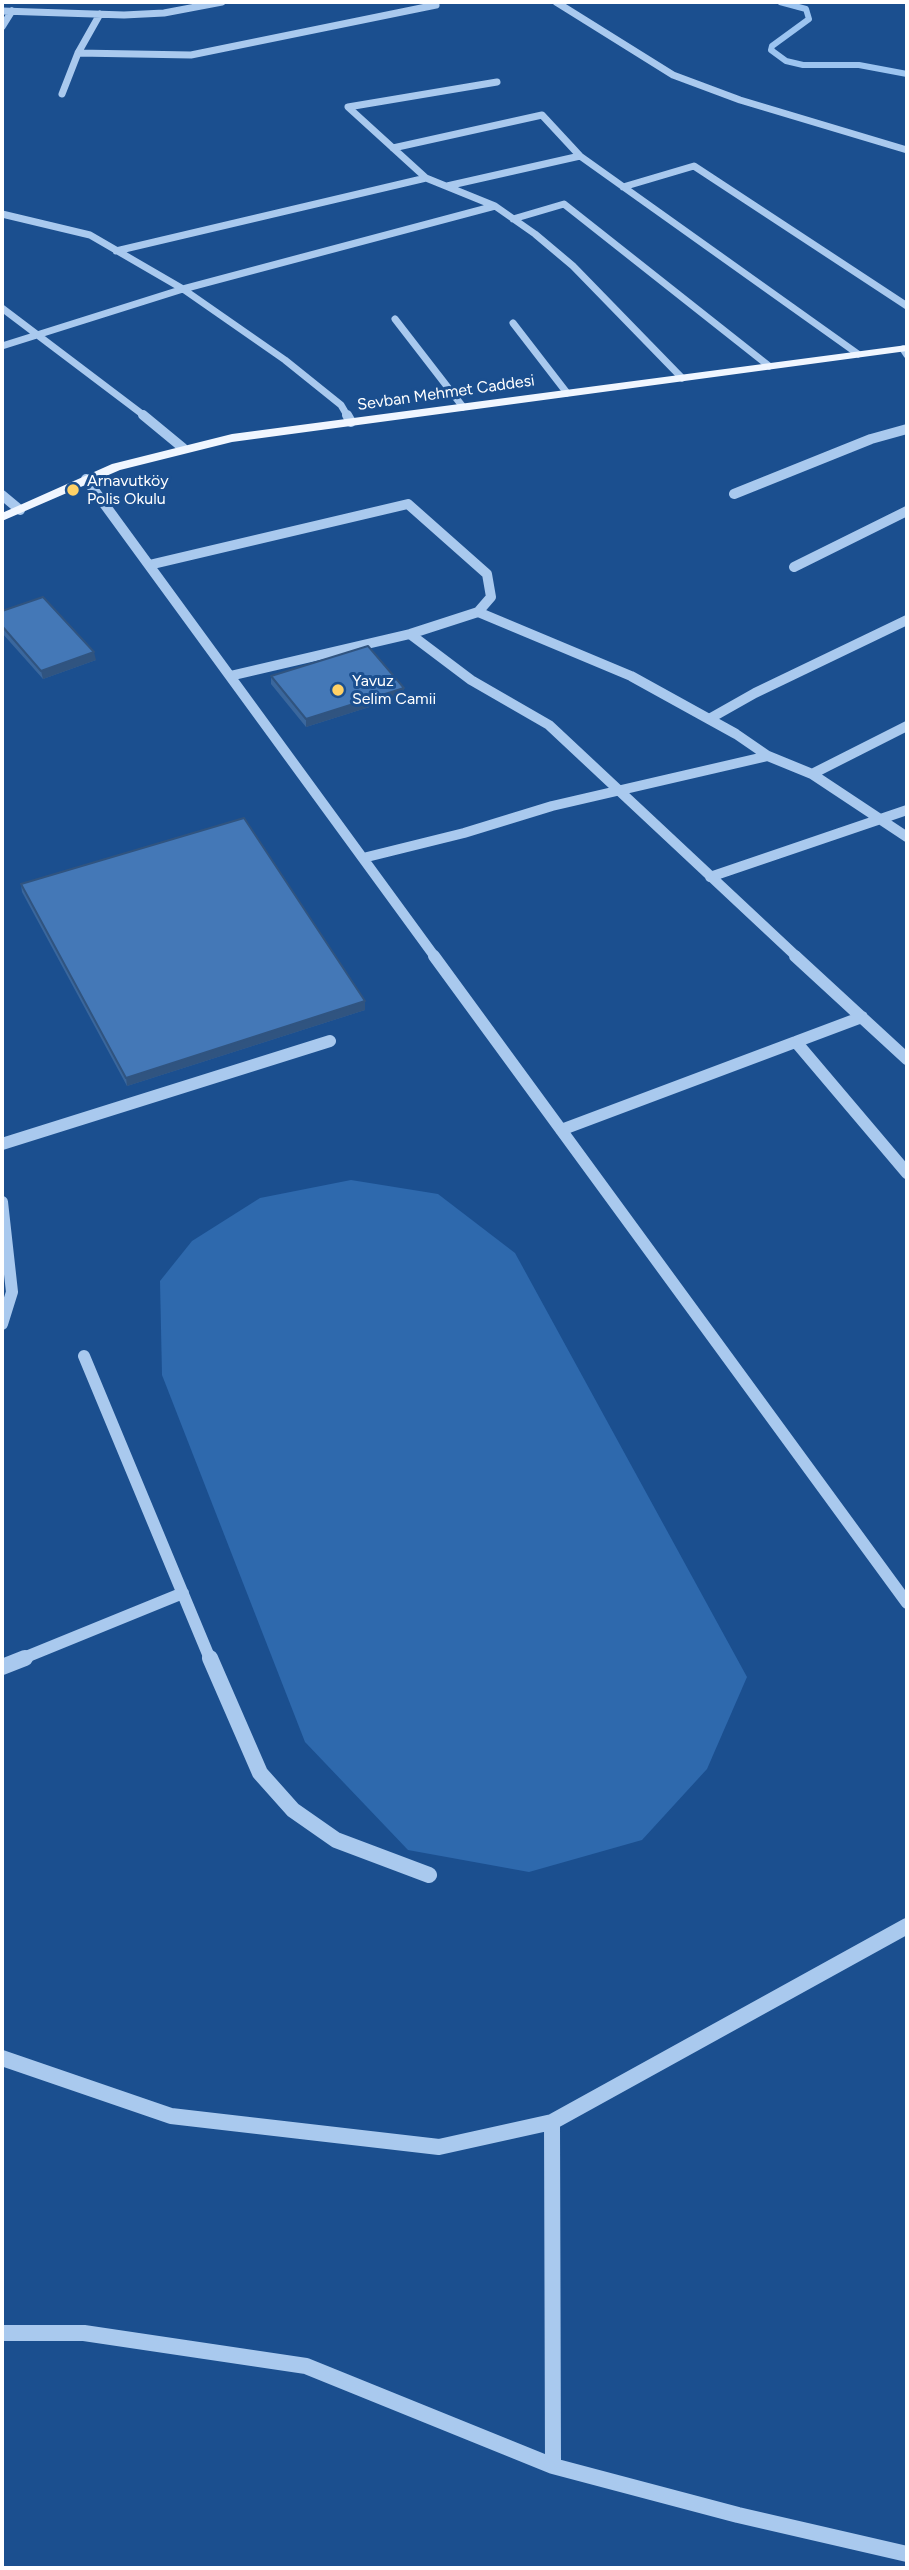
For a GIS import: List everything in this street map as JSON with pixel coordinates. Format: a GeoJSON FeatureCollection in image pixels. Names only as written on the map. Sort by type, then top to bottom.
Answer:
{"type":"FeatureCollection","features":[{"type":"Feature","properties":{"kind":"main road","name":"Sevban Mehmet Caddesi"},"geometry":{"type":"LineString","coordinates":[[2,517],[86,479],[183,448],[232,438],[769,366],[906,351]]}},
{"type":"Feature","properties":{"kind":"street"},"geometry":{"type":"LineString","coordinates":[[2,11],[164,13],[222,2]]}},
{"type":"Feature","properties":{"kind":"street"},"geometry":{"type":"LineString","coordinates":[[78,54],[191,55],[436,5],[430,2]]}},
{"type":"Feature","properties":{"kind":"street"},"geometry":{"type":"LineString","coordinates":[[559,2],[673,75],[740,100],[907,150]]}},
{"type":"Feature","properties":{"kind":"street"},"geometry":{"type":"LineString","coordinates":[[2,27],[12,11]]}},
{"type":"Feature","properties":{"kind":"street"},"geometry":{"type":"LineString","coordinates":[[62,94],[78,54],[100,14]]}},
{"type":"Feature","properties":{"kind":"street"},"geometry":{"type":"LineString","coordinates":[[497,82],[348,107],[426,178],[495,206],[573,266],[682,378]]}},
{"type":"Feature","properties":{"kind":"street"},"geometry":{"type":"LineString","coordinates":[[393,148],[542,115],[580,156],[859,355]]}},
{"type":"Feature","properties":{"kind":"street"},"geometry":{"type":"LineString","coordinates":[[447,186],[580,156]]}},
{"type":"Feature","properties":{"kind":"street"},"geometry":{"type":"LineString","coordinates":[[623,187],[694,166],[907,306]]}},
{"type":"Feature","properties":{"kind":"street"},"geometry":{"type":"LineString","coordinates":[[116,251],[426,178]]}},
{"type":"Feature","properties":{"kind":"street"},"geometry":{"type":"LineString","coordinates":[[513,219],[564,204],[769,366]]}},
{"type":"Feature","properties":{"kind":"street"},"geometry":{"type":"LineString","coordinates":[[2,346],[183,289],[495,206]]}},
{"type":"Feature","properties":{"kind":"street"},"geometry":{"type":"LineString","coordinates":[[2,214],[90,235],[183,289],[285,360],[341,405],[351,422]]}},
{"type":"Feature","properties":{"kind":"street"},"geometry":{"type":"LineString","coordinates":[[2,308],[113,390],[183,448]]}},
{"type":"Feature","properties":{"kind":"street"},"geometry":{"type":"LineString","coordinates":[[395,320],[463,407]]}},
{"type":"Feature","properties":{"kind":"street"},"geometry":{"type":"LineString","coordinates":[[513,323],[567,393]]}},
{"type":"Feature","properties":{"kind":"street"},"geometry":{"type":"LineString","coordinates":[[734,494],[871,439],[907,429]]}},
{"type":"Feature","properties":{"kind":"street"},"geometry":{"type":"LineString","coordinates":[[86,479],[907,1603]]}},
{"type":"Feature","properties":{"kind":"street"},"geometry":{"type":"LineString","coordinates":[[2,495],[20,510]]}},
{"type":"Feature","properties":{"kind":"street"},"geometry":{"type":"LineString","coordinates":[[149,565],[408,504],[487,574],[491,597],[478,612],[410,634],[230,676]]}},
{"type":"Feature","properties":{"kind":"street"},"geometry":{"type":"LineString","coordinates":[[794,567],[907,511]]}},
{"type":"Feature","properties":{"kind":"street"},"geometry":{"type":"LineString","coordinates":[[478,612],[631,676],[709,719],[768,756],[812,774],[907,837]]}},
{"type":"Feature","properties":{"kind":"street"},"geometry":{"type":"LineString","coordinates":[[709,719],[755,693],[907,620]]}},
{"type":"Feature","properties":{"kind":"street"},"geometry":{"type":"LineString","coordinates":[[410,634],[471,680],[550,725],[907,1059]]}},
{"type":"Feature","properties":{"kind":"street"},"geometry":{"type":"LineString","coordinates":[[812,774],[907,726]]}},
{"type":"Feature","properties":{"kind":"street"},"geometry":{"type":"LineString","coordinates":[[363,858],[464,833],[552,806],[768,756]]}},
{"type":"Feature","properties":{"kind":"street"},"geometry":{"type":"LineString","coordinates":[[710,877],[907,810]]}},
{"type":"Feature","properties":{"kind":"street"},"geometry":{"type":"LineString","coordinates":[[561,1130],[862,1017]]}},
{"type":"Feature","properties":{"kind":"street"},"geometry":{"type":"LineString","coordinates":[[2,1144],[330,1041]]}},
{"type":"Feature","properties":{"kind":"street"},"geometry":{"type":"LineString","coordinates":[[796,1042],[907,1173]]}},
{"type":"Feature","properties":{"kind":"street"},"geometry":{"type":"LineString","coordinates":[[2,1202],[12,1292],[2,1324]]}},
{"type":"Feature","properties":{"kind":"street"},"geometry":{"type":"LineString","coordinates":[[84,1356],[248,1752],[275,1792],[303,1818],[336,1840],[429,1875]]}},
{"type":"Feature","properties":{"kind":"street"},"geometry":{"type":"LineString","coordinates":[[2,1667],[183,1593]]}},
{"type":"Feature","properties":{"kind":"street"},"geometry":{"type":"LineString","coordinates":[[2,2058],[170,2116],[439,2147],[552,2122],[907,1926]]}},
{"type":"Feature","properties":{"kind":"street"},"geometry":{"type":"LineString","coordinates":[[552,2122],[553,2466]]}},
{"type":"Feature","properties":{"kind":"street"},"geometry":{"type":"LineString","coordinates":[[2,2333],[84,2333],[306,2366],[553,2466],[738,2515],[907,2554]]}},
{"type":"Feature","properties":{"kind":"shaded area"},"geometry":{"type":"Polygon","coordinates":[[[351,1180],[438,1194],[515,1253],[747,1677],[707,1769],[642,1840],[529,1872],[408,1850],[305,1742],[162,1375],[160,1281],[192,1241],[260,1198],[351,1180]]]}},
{"type":"Feature","properties":{"kind":"building"},"geometry":{"type":"Polygon","coordinates":[[[43,597],[94,652],[41,671],[2,626],[2,611],[43,597]]]}},
{"type":"Feature","properties":{"kind":"building","name":"Yavuz Selim Camii"},"geometry":{"type":"Polygon","coordinates":[[[368,646],[404,688],[306,719],[271,676],[368,646]]]}},
{"type":"Feature","properties":{"kind":"building"},"geometry":{"type":"Polygon","coordinates":[[[244,818],[365,1001],[126,1078],[21,884],[244,818]]]}},
{"type":"Feature","properties":{"kind":"waterway"},"geometry":{"type":"LineString","coordinates":[[780,2],[806,9],[809,19],[772,46],[771,50],[786,61],[803,65],[859,65],[907,74]]}},
{"type":"Feature","properties":{"kind":"place","name":"Arnavutköy Polis Okulu"},"geometry":{"type":"Point","coordinates":[73,490]}},
{"type":"Feature","properties":{"kind":"place","name":"Yavuz Selim Camii"},"geometry":{"type":"Point","coordinates":[338,690]}}]}
